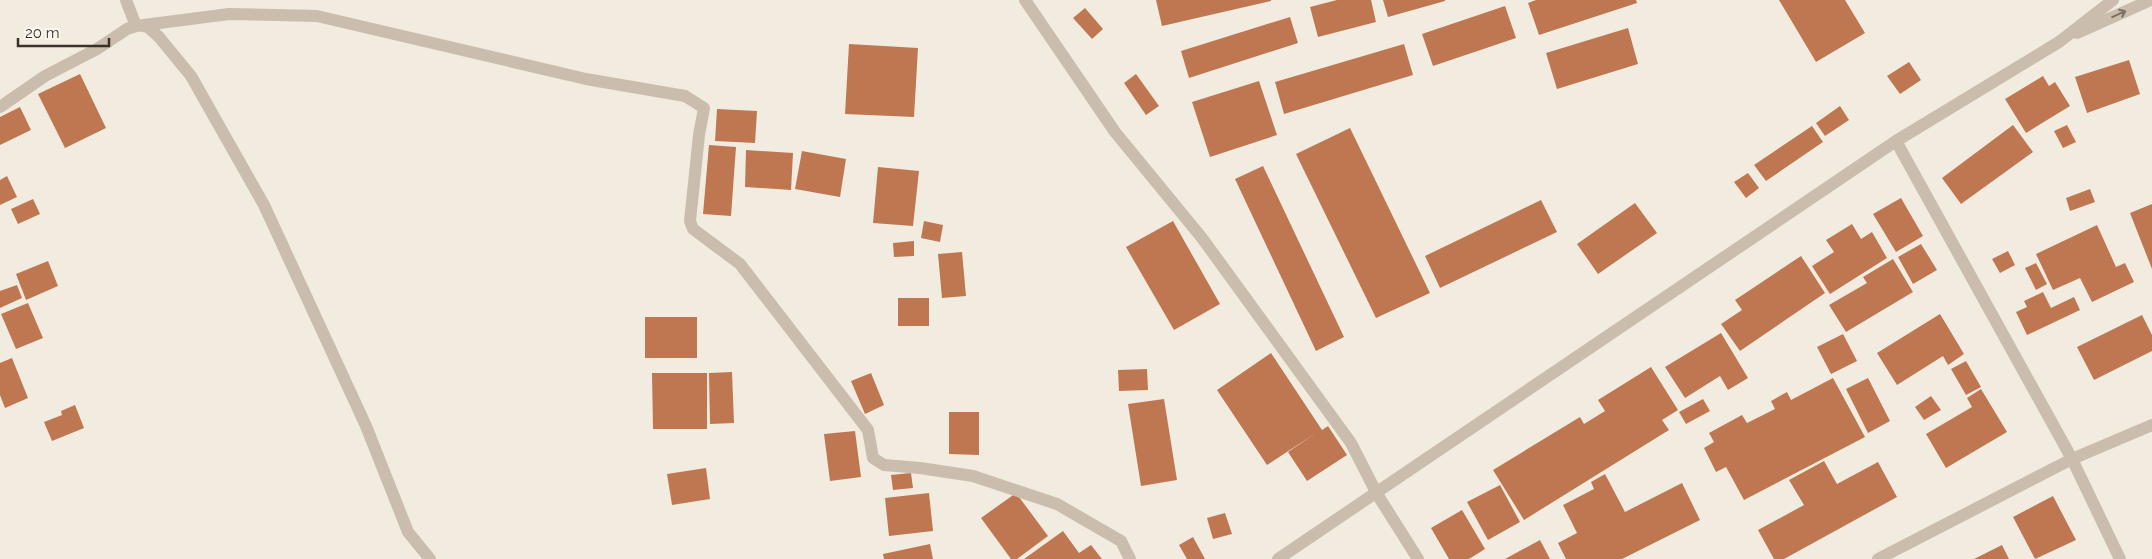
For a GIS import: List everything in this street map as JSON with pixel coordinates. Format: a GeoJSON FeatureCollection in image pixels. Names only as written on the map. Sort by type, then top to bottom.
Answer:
{"type":"FeatureCollection","features":[{"type":"Feature","properties":{"kind":"street"},"geometry":{"type":"LineString","coordinates":[[126,0],[139,26]]}},
{"type":"Feature","properties":{"kind":"street"},"geometry":{"type":"LineString","coordinates":[[1025,0],[1115,132],[1202,238],[1351,443],[1377,494],[1418,559]]}},
{"type":"Feature","properties":{"kind":"street"},"geometry":{"type":"LineString","coordinates":[[1278,559],[1377,494],[1896,141],[2059,42],[2113,0]]}},
{"type":"Feature","properties":{"kind":"street"},"geometry":{"type":"LineString","coordinates":[[2059,42],[2151,0]]}},
{"type":"Feature","properties":{"kind":"street"},"geometry":{"type":"LineString","coordinates":[[0,107],[45,76],[97,49],[127,29],[229,14],[317,16],[586,79],[686,96],[704,108],[699,135],[690,221],[693,230],[740,264],[868,430],[874,458],[884,465],[973,476],[1057,504],[1121,541],[1130,559]]}},
{"type":"Feature","properties":{"kind":"street"},"geometry":{"type":"LineString","coordinates":[[139,26],[148,27],[159,37],[191,76],[264,205],[366,426],[408,532],[430,559]]}},
{"type":"Feature","properties":{"kind":"street"},"geometry":{"type":"LineString","coordinates":[[1896,141],[2072,459],[2120,559]]}},
{"type":"Feature","properties":{"kind":"street"},"geometry":{"type":"LineString","coordinates":[[1878,559],[2072,459],[2152,425]]}},
{"type":"Feature","properties":{"kind":"building"},"geometry":{"type":"Polygon","coordinates":[[[1156,0],[1271,0],[1271,1],[1162,26],[1156,0]]]}},
{"type":"Feature","properties":{"kind":"building"},"geometry":{"type":"Polygon","coordinates":[[[1337,0],[1371,0],[1376,22],[1318,37],[1310,7],[1337,0]]]}},
{"type":"Feature","properties":{"kind":"building"},"geometry":{"type":"Polygon","coordinates":[[[1383,0],[1445,0],[1445,1],[1388,17],[1383,0]]]}},
{"type":"Feature","properties":{"kind":"building"},"geometry":{"type":"Polygon","coordinates":[[[1536,0],[1636,0],[1637,3],[1539,35],[1528,3],[1536,0]]]}},
{"type":"Feature","properties":{"kind":"building"},"geometry":{"type":"Polygon","coordinates":[[[1779,0],[1845,0],[1865,33],[1816,62],[1779,0]]]}},
{"type":"Feature","properties":{"kind":"building"},"geometry":{"type":"Polygon","coordinates":[[[1505,6],[1516,38],[1433,66],[1422,34],[1505,6]]]}},
{"type":"Feature","properties":{"kind":"building"},"geometry":{"type":"Polygon","coordinates":[[[1085,8],[1103,29],[1092,39],[1073,18],[1085,8]]]}},
{"type":"Feature","properties":{"kind":"building"},"geometry":{"type":"Polygon","coordinates":[[[1290,17],[1298,43],[1189,78],[1181,51],[1290,17]]]}},
{"type":"Feature","properties":{"kind":"building"},"geometry":{"type":"Polygon","coordinates":[[[1628,28],[1638,64],[1557,89],[1546,53],[1628,28]]]}},
{"type":"Feature","properties":{"kind":"building"},"geometry":{"type":"Polygon","coordinates":[[[849,44],[918,48],[914,117],[845,114],[849,44]]]}},
{"type":"Feature","properties":{"kind":"building"},"geometry":{"type":"Polygon","coordinates":[[[1404,44],[1413,75],[1284,114],[1275,82],[1404,44]]]}},
{"type":"Feature","properties":{"kind":"building"},"geometry":{"type":"Polygon","coordinates":[[[2129,60],[2140,94],[2087,113],[2075,77],[2129,60]]]}},
{"type":"Feature","properties":{"kind":"building"},"geometry":{"type":"Polygon","coordinates":[[[1909,62],[1921,80],[1900,94],[1887,76],[1909,62]]]}},
{"type":"Feature","properties":{"kind":"building"},"geometry":{"type":"Polygon","coordinates":[[[80,74],[106,128],[65,148],[38,94],[80,74]]]}},
{"type":"Feature","properties":{"kind":"building"},"geometry":{"type":"Polygon","coordinates":[[[1136,74],[1159,106],[1146,115],[1124,83],[1136,74]]]}},
{"type":"Feature","properties":{"kind":"building"},"geometry":{"type":"Polygon","coordinates":[[[2043,76],[2049,86],[2055,82],[2070,106],[2026,133],[2005,99],[2043,76]]]}},
{"type":"Feature","properties":{"kind":"building"},"geometry":{"type":"Polygon","coordinates":[[[1259,81],[1277,135],[1210,157],[1192,102],[1259,81]]]}},
{"type":"Feature","properties":{"kind":"building"},"geometry":{"type":"Polygon","coordinates":[[[1840,106],[1849,120],[1825,136],[1816,123],[1840,106]]]}},
{"type":"Feature","properties":{"kind":"building"},"geometry":{"type":"Polygon","coordinates":[[[20,107],[31,130],[0,145],[0,117],[20,107]]]}},
{"type":"Feature","properties":{"kind":"building"},"geometry":{"type":"Polygon","coordinates":[[[717,109],[757,111],[755,143],[715,141],[717,109]]]}},
{"type":"Feature","properties":{"kind":"building"},"geometry":{"type":"Polygon","coordinates":[[[2013,125],[2033,152],[1961,204],[1942,178],[2013,125]]]}},
{"type":"Feature","properties":{"kind":"building"},"geometry":{"type":"Polygon","coordinates":[[[2067,125],[2076,142],[2063,148],[2054,131],[2067,125]]]}},
{"type":"Feature","properties":{"kind":"building"},"geometry":{"type":"Polygon","coordinates":[[[1812,126],[1823,142],[1766,181],[1754,165],[1812,126]]]}},
{"type":"Feature","properties":{"kind":"building"},"geometry":{"type":"Polygon","coordinates":[[[1350,128],[1430,293],[1376,318],[1296,154],[1350,128]]]}},
{"type":"Feature","properties":{"kind":"building"},"geometry":{"type":"Polygon","coordinates":[[[709,145],[736,147],[731,216],[703,214],[709,145]]]}},
{"type":"Feature","properties":{"kind":"building"},"geometry":{"type":"Polygon","coordinates":[[[746,150],[793,153],[791,190],[745,187],[746,150]]]}},
{"type":"Feature","properties":{"kind":"building"},"geometry":{"type":"Polygon","coordinates":[[[802,151],[846,159],[840,197],[795,189],[802,151]]]}},
{"type":"Feature","properties":{"kind":"building"},"geometry":{"type":"Polygon","coordinates":[[[1263,166],[1344,337],[1316,351],[1235,179],[1263,166]]]}},
{"type":"Feature","properties":{"kind":"building"},"geometry":{"type":"Polygon","coordinates":[[[878,167],[919,171],[913,226],[873,223],[878,167]]]}},
{"type":"Feature","properties":{"kind":"building"},"geometry":{"type":"Polygon","coordinates":[[[1748,173],[1759,188],[1746,198],[1734,182],[1748,173]]]}},
{"type":"Feature","properties":{"kind":"building"},"geometry":{"type":"Polygon","coordinates":[[[7,176],[17,197],[0,205],[0,180],[7,176]]]}},
{"type":"Feature","properties":{"kind":"building"},"geometry":{"type":"Polygon","coordinates":[[[2090,189],[2095,202],[2070,211],[2066,198],[2090,189]]]}},
{"type":"Feature","properties":{"kind":"building"},"geometry":{"type":"Polygon","coordinates":[[[1901,198],[1923,236],[1896,252],[1873,214],[1901,198]]]}},
{"type":"Feature","properties":{"kind":"building"},"geometry":{"type":"Polygon","coordinates":[[[33,199],[40,214],[18,224],[11,209],[33,199]]]}},
{"type":"Feature","properties":{"kind":"building"},"geometry":{"type":"Polygon","coordinates":[[[1541,200],[1557,232],[1440,288],[1425,256],[1541,200]]]}},
{"type":"Feature","properties":{"kind":"building"},"geometry":{"type":"Polygon","coordinates":[[[1635,203],[1657,233],[1598,274],[1577,244],[1635,203]]]}},
{"type":"Feature","properties":{"kind":"building"},"geometry":{"type":"Polygon","coordinates":[[[2152,204],[2152,269],[2130,213],[2152,204]]]}},
{"type":"Feature","properties":{"kind":"building"},"geometry":{"type":"Polygon","coordinates":[[[924,221],[943,225],[940,242],[921,238],[924,221]]]}},
{"type":"Feature","properties":{"kind":"building"},"geometry":{"type":"Polygon","coordinates":[[[1173,221],[1220,304],[1174,330],[1126,247],[1173,221]]]}},
{"type":"Feature","properties":{"kind":"building"},"geometry":{"type":"Polygon","coordinates":[[[1852,224],[1861,239],[1872,232],[1887,258],[1830,294],[1812,266],[1834,252],[1826,240],[1852,224]]]}},
{"type":"Feature","properties":{"kind":"building"},"geometry":{"type":"Polygon","coordinates":[[[2097,225],[2116,267],[2125,263],[2134,282],[2092,302],[2080,278],[2053,290],[2036,254],[2097,225]]]}},
{"type":"Feature","properties":{"kind":"building"},"geometry":{"type":"Polygon","coordinates":[[[914,241],[914,256],[894,257],[893,243],[914,241]]]}},
{"type":"Feature","properties":{"kind":"building"},"geometry":{"type":"Polygon","coordinates":[[[1921,244],[1937,270],[1913,284],[1898,257],[1921,244]]]}},
{"type":"Feature","properties":{"kind":"building"},"geometry":{"type":"Polygon","coordinates":[[[2008,251],[2015,265],[2000,273],[1992,259],[2008,251]]]}},
{"type":"Feature","properties":{"kind":"building"},"geometry":{"type":"Polygon","coordinates":[[[962,252],[966,296],[942,298],[938,254],[962,252]]]}},
{"type":"Feature","properties":{"kind":"building"},"geometry":{"type":"Polygon","coordinates":[[[1801,256],[1825,293],[1740,351],[1721,324],[1742,310],[1735,300],[1801,256]]]}},
{"type":"Feature","properties":{"kind":"building"},"geometry":{"type":"Polygon","coordinates":[[[1893,259],[1913,292],[1846,332],[1829,305],[1867,283],[1863,277],[1893,259]]]}},
{"type":"Feature","properties":{"kind":"building"},"geometry":{"type":"Polygon","coordinates":[[[48,261],[58,286],[26,300],[16,274],[48,261]]]}},
{"type":"Feature","properties":{"kind":"building"},"geometry":{"type":"Polygon","coordinates":[[[2036,263],[2047,284],[2036,290],[2025,268],[2036,263]]]}},
{"type":"Feature","properties":{"kind":"building"},"geometry":{"type":"Polygon","coordinates":[[[17,285],[22,298],[0,308],[0,291],[17,285]]]}},
{"type":"Feature","properties":{"kind":"building"},"geometry":{"type":"Polygon","coordinates":[[[2043,292],[2051,308],[2074,297],[2080,310],[2027,335],[2016,312],[2027,307],[2024,301],[2043,292]]]}},
{"type":"Feature","properties":{"kind":"building"},"geometry":{"type":"Polygon","coordinates":[[[898,298],[929,298],[929,326],[898,326],[898,298]]]}},
{"type":"Feature","properties":{"kind":"building"},"geometry":{"type":"Polygon","coordinates":[[[28,303],[43,338],[16,349],[1,314],[28,303]]]}},
{"type":"Feature","properties":{"kind":"building"},"geometry":{"type":"Polygon","coordinates":[[[1940,314],[1964,354],[1948,365],[1943,356],[1897,385],[1877,353],[1940,314]]]}},
{"type":"Feature","properties":{"kind":"building"},"geometry":{"type":"Polygon","coordinates":[[[2142,315],[2152,335],[2152,351],[2094,380],[2077,347],[2142,315]]]}},
{"type":"Feature","properties":{"kind":"building"},"geometry":{"type":"Polygon","coordinates":[[[645,317],[697,317],[697,358],[645,358],[645,317]]]}},
{"type":"Feature","properties":{"kind":"building"},"geometry":{"type":"Polygon","coordinates":[[[1721,333],[1748,378],[1728,390],[1720,376],[1685,398],[1665,367],[1721,333]]]}},
{"type":"Feature","properties":{"kind":"building"},"geometry":{"type":"Polygon","coordinates":[[[1843,334],[1857,361],[1831,374],[1817,347],[1843,334]]]}},
{"type":"Feature","properties":{"kind":"building"},"geometry":{"type":"Polygon","coordinates":[[[1271,353],[1322,430],[1328,426],[1347,455],[1307,481],[1288,452],[1316,433],[1267,465],[1217,390],[1271,353]]]}},
{"type":"Feature","properties":{"kind":"building"},"geometry":{"type":"Polygon","coordinates":[[[12,358],[28,398],[5,408],[0,395],[0,363],[12,358]]]}},
{"type":"Feature","properties":{"kind":"building"},"geometry":{"type":"Polygon","coordinates":[[[1966,361],[1981,387],[1966,395],[1951,369],[1966,361]]]}},
{"type":"Feature","properties":{"kind":"building"},"geometry":{"type":"Polygon","coordinates":[[[1651,367],[1678,410],[1662,420],[1669,430],[1524,520],[1493,470],[1580,417],[1584,424],[1605,411],[1598,400],[1651,367]]]}},
{"type":"Feature","properties":{"kind":"building"},"geometry":{"type":"Polygon","coordinates":[[[1147,369],[1148,390],[1119,391],[1118,370],[1147,369]]]}},
{"type":"Feature","properties":{"kind":"building"},"geometry":{"type":"Polygon","coordinates":[[[732,372],[734,423],[710,424],[709,373],[732,372]]]}},
{"type":"Feature","properties":{"kind":"building"},"geometry":{"type":"Polygon","coordinates":[[[652,373],[707,373],[707,429],[653,429],[652,373]]]}},
{"type":"Feature","properties":{"kind":"building"},"geometry":{"type":"Polygon","coordinates":[[[871,373],[884,405],[865,414],[851,381],[871,373]]]}},
{"type":"Feature","properties":{"kind":"building"},"geometry":{"type":"Polygon","coordinates":[[[1833,378],[1865,437],[1744,500],[1726,467],[1716,472],[1704,448],[1714,442],[1709,433],[1742,415],[1747,423],[1775,409],[1771,401],[1787,392],[1791,400],[1833,378]]]}},
{"type":"Feature","properties":{"kind":"building"},"geometry":{"type":"Polygon","coordinates":[[[1868,378],[1890,421],[1868,433],[1846,389],[1868,378]]]}},
{"type":"Feature","properties":{"kind":"building"},"geometry":{"type":"Polygon","coordinates":[[[1981,389],[2007,432],[1946,468],[1926,434],[1972,407],[1967,398],[1981,389]]]}},
{"type":"Feature","properties":{"kind":"building"},"geometry":{"type":"Polygon","coordinates":[[[1931,396],[1941,410],[1924,420],[1915,407],[1931,396]]]}},
{"type":"Feature","properties":{"kind":"building"},"geometry":{"type":"Polygon","coordinates":[[[1164,399],[1177,480],[1141,486],[1128,404],[1164,399]]]}},
{"type":"Feature","properties":{"kind":"building"},"geometry":{"type":"Polygon","coordinates":[[[1703,399],[1710,411],[1686,424],[1679,412],[1703,399]]]}},
{"type":"Feature","properties":{"kind":"building"},"geometry":{"type":"Polygon","coordinates":[[[75,405],[84,428],[52,441],[44,422],[62,415],[61,411],[75,405]]]}},
{"type":"Feature","properties":{"kind":"building"},"geometry":{"type":"Polygon","coordinates":[[[949,412],[979,412],[979,455],[949,454],[949,412]]]}},
{"type":"Feature","properties":{"kind":"building"},"geometry":{"type":"Polygon","coordinates":[[[855,431],[861,477],[830,481],[824,434],[855,431]]]}},
{"type":"Feature","properties":{"kind":"building"},"geometry":{"type":"Polygon","coordinates":[[[1824,461],[1837,484],[1878,462],[1897,497],[1784,559],[1774,559],[1758,530],[1804,505],[1789,480],[1824,461]]]}},
{"type":"Feature","properties":{"kind":"building"},"geometry":{"type":"Polygon","coordinates":[[[706,468],[710,499],[672,505],[667,474],[706,468]]]}},
{"type":"Feature","properties":{"kind":"building"},"geometry":{"type":"Polygon","coordinates":[[[911,473],[913,488],[893,490],[891,475],[911,473]]]}},
{"type":"Feature","properties":{"kind":"building"},"geometry":{"type":"Polygon","coordinates":[[[1605,474],[1625,512],[1682,483],[1700,520],[1622,559],[1566,559],[1558,543],[1577,533],[1563,505],[1594,489],[1591,482],[1605,474]]]}},
{"type":"Feature","properties":{"kind":"building"},"geometry":{"type":"Polygon","coordinates":[[[1500,485],[1520,522],[1488,540],[1467,502],[1500,485]]]}},
{"type":"Feature","properties":{"kind":"building"},"geometry":{"type":"Polygon","coordinates":[[[929,493],[933,531],[889,536],[885,498],[929,493]]]}},
{"type":"Feature","properties":{"kind":"building"},"geometry":{"type":"Polygon","coordinates":[[[1016,493],[1048,536],[1017,559],[1011,559],[981,518],[1016,493]]]}},
{"type":"Feature","properties":{"kind":"building"},"geometry":{"type":"Polygon","coordinates":[[[2053,496],[2076,540],[2035,559],[2013,517],[2053,496]]]}},
{"type":"Feature","properties":{"kind":"building"},"geometry":{"type":"Polygon","coordinates":[[[1462,510],[1485,549],[1469,559],[1449,559],[1431,528],[1462,510]]]}},
{"type":"Feature","properties":{"kind":"building"},"geometry":{"type":"Polygon","coordinates":[[[1225,513],[1232,534],[1213,539],[1207,518],[1225,513]]]}},
{"type":"Feature","properties":{"kind":"building"},"geometry":{"type":"Polygon","coordinates":[[[1063,531],[1079,553],[1091,545],[1102,559],[1024,559],[1063,531]]]}},
{"type":"Feature","properties":{"kind":"building"},"geometry":{"type":"Polygon","coordinates":[[[1193,537],[1205,559],[1187,559],[1179,545],[1193,537]]]}},
{"type":"Feature","properties":{"kind":"building"},"geometry":{"type":"Polygon","coordinates":[[[1540,540],[1550,559],[1505,559],[1540,540]]]}},
{"type":"Feature","properties":{"kind":"building"},"geometry":{"type":"Polygon","coordinates":[[[930,544],[933,559],[884,559],[883,554],[930,544]]]}},
{"type":"Feature","properties":{"kind":"building"},"geometry":{"type":"Polygon","coordinates":[[[2002,545],[2009,559],[1974,559],[2002,545]]]}}]}
